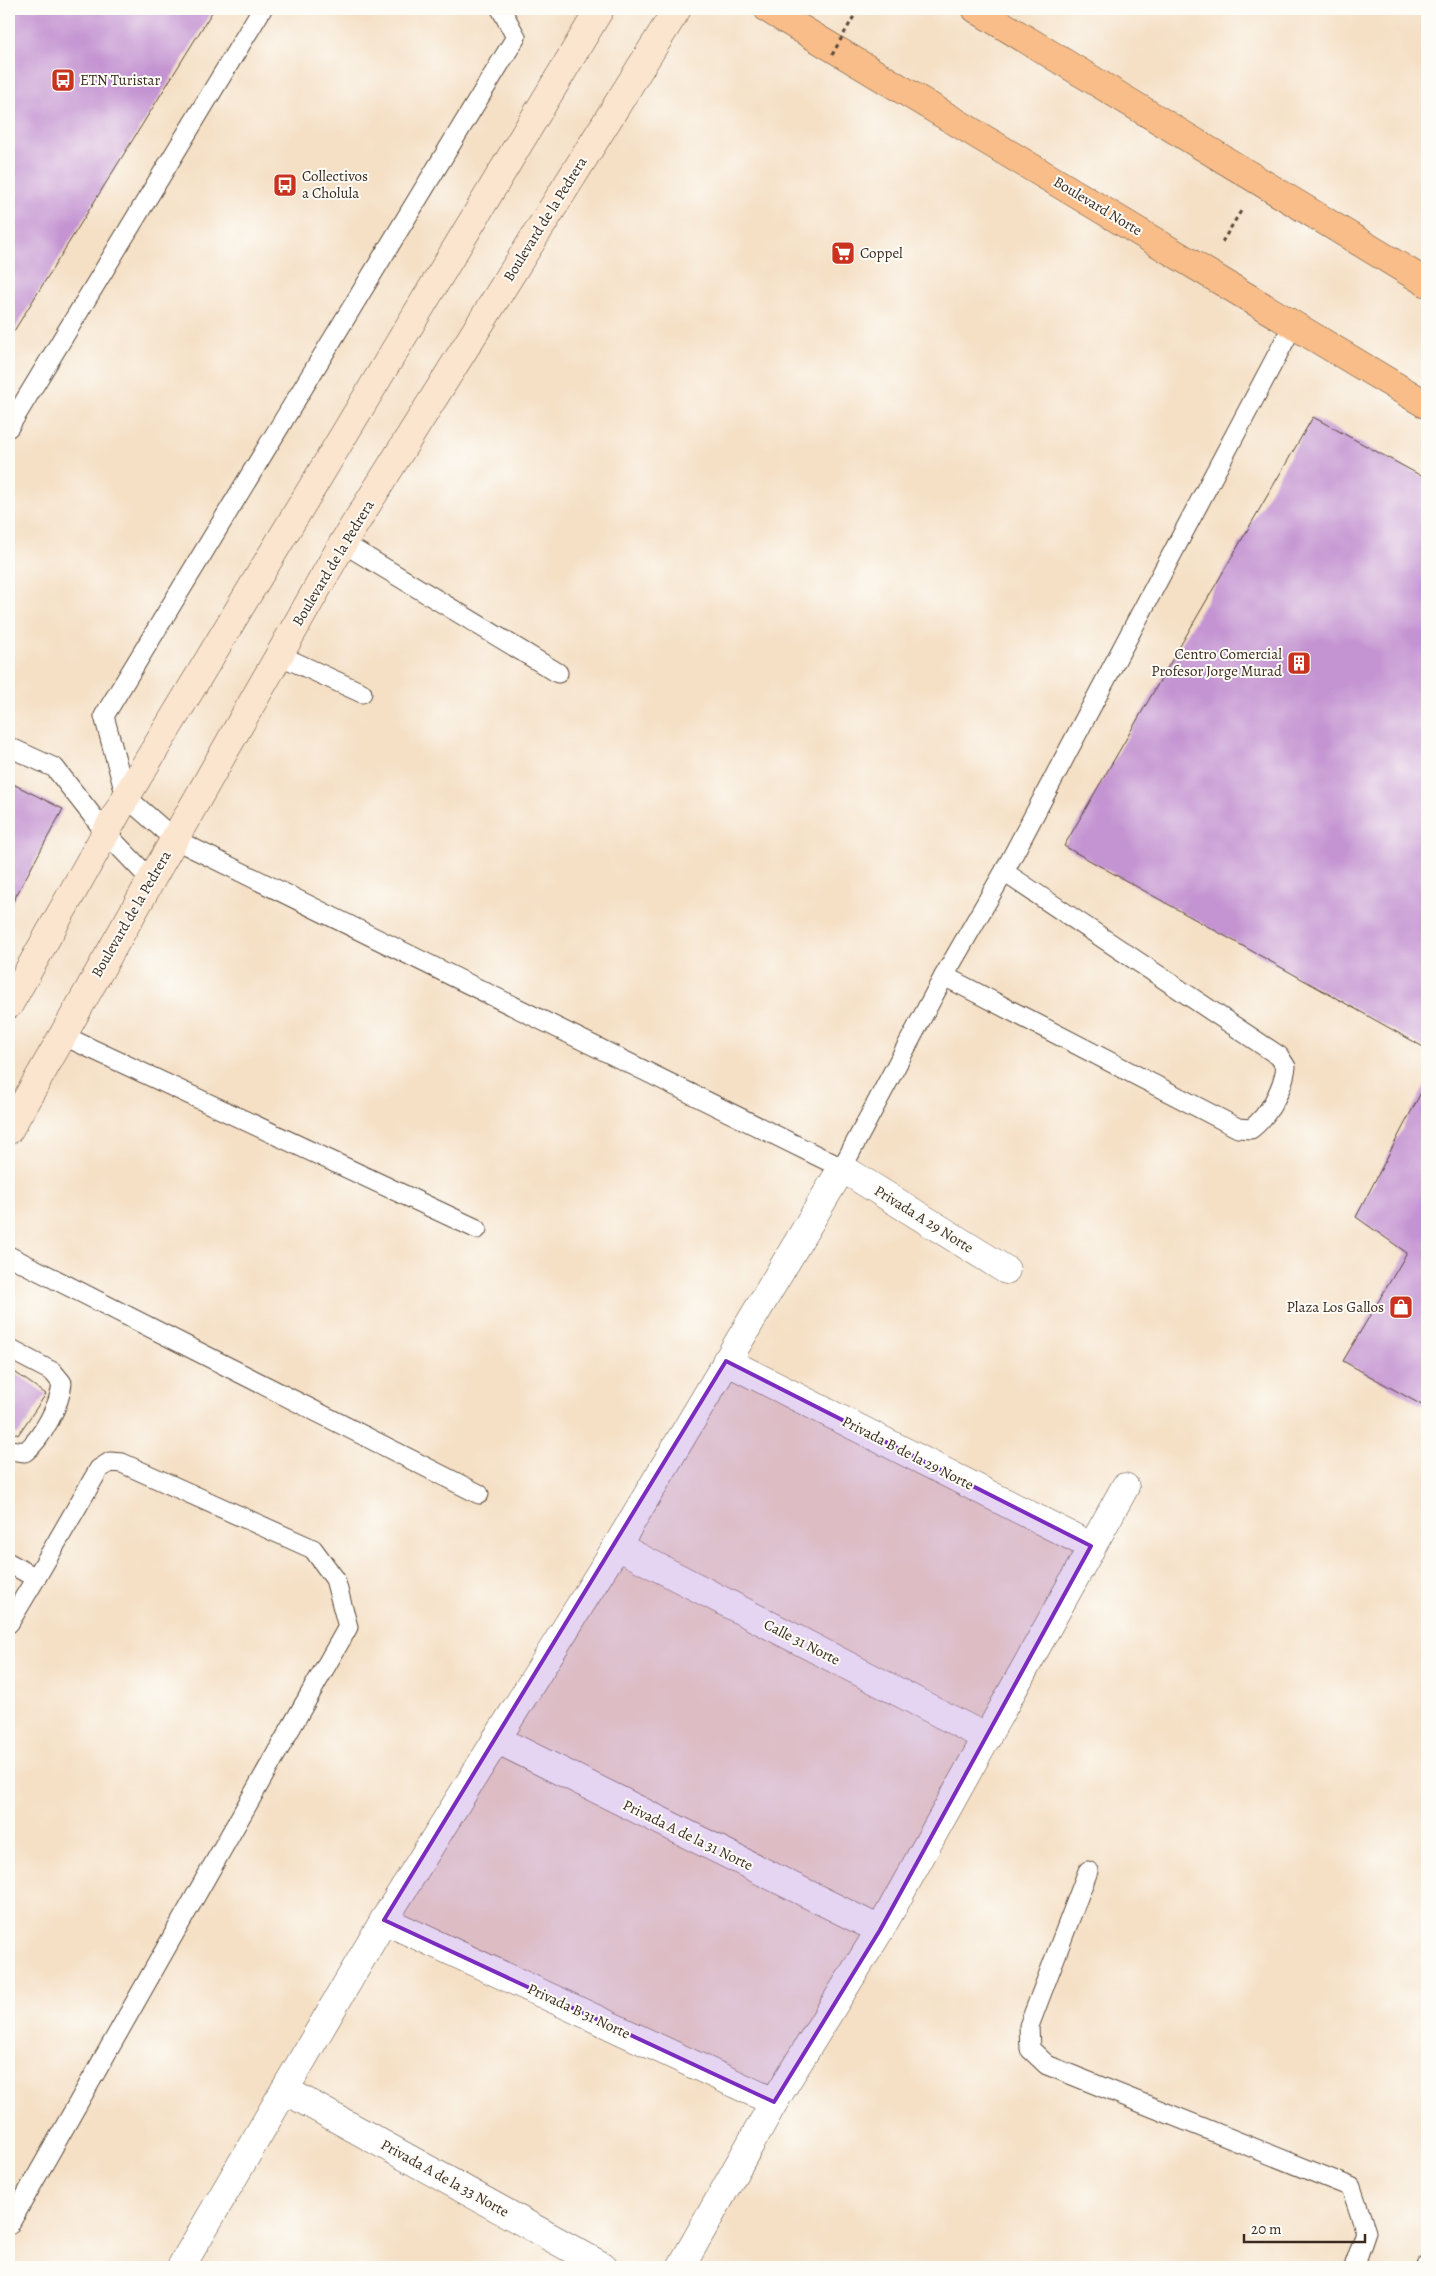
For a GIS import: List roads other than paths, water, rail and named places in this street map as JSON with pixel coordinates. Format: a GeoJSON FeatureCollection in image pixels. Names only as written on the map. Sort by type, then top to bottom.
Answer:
{"type":"FeatureCollection","features":[{"type":"Feature","properties":{"kind":"main road","name":"Boulevard Norte"},"geometry":{"type":"LineString","coordinates":[[768,9],[1427,405]]}},
{"type":"Feature","properties":{"kind":"main road"},"geometry":{"type":"LineString","coordinates":[[976,9],[1427,283]]}},
{"type":"Feature","properties":{"kind":"street"},"geometry":{"type":"LineString","coordinates":[[9,1005],[126,797],[600,9]]}},
{"type":"Feature","properties":{"kind":"street","name":"Boulevard de la Pedrera"},"geometry":{"type":"LineString","coordinates":[[9,1130],[343,543],[677,9]]}},
{"type":"Feature","properties":{"kind":"street"},"geometry":{"type":"LineString","coordinates":[[181,2267],[384,1920],[617,1546],[842,1168]]}},
{"type":"Feature","properties":{"kind":"street","name":"Privada A 29 Norte"},"geometry":{"type":"LineString","coordinates":[[842,1168],[1006,1270]]}},
{"type":"Feature","properties":{"kind":"street","name":"Privada B de la 29 Norte"},"geometry":{"type":"LineString","coordinates":[[726,1361],[1091,1546]]}},
{"type":"Feature","properties":{"kind":"street"},"geometry":{"type":"LineString","coordinates":[[681,2267],[774,2102],[880,1930],[1125,1487]]}},
{"type":"Feature","properties":{"kind":"street","name":"Calle 31 Norte"},"geometry":{"type":"LineString","coordinates":[[617,1546],[987,1738]]}},
{"type":"Feature","properties":{"kind":"street","name":"Privada A de la 31 Norte"},"geometry":{"type":"LineString","coordinates":[[496,1739],[880,1930]]}},
{"type":"Feature","properties":{"kind":"street","name":"Privada B 31 Norte"},"geometry":{"type":"LineString","coordinates":[[384,1920],[774,2102]]}},
{"type":"Feature","properties":{"kind":"street","name":"Privada A de la 33 Norte"},"geometry":{"type":"LineString","coordinates":[[285,2090],[604,2267]]}},
{"type":"Feature","properties":{"kind":"lane"},"geometry":{"type":"LineString","coordinates":[[9,427],[262,9]]}},
{"type":"Feature","properties":{"kind":"lane"},"geometry":{"type":"LineString","coordinates":[[501,9],[516,37],[104,716],[126,797],[174,839],[842,1168],[944,976],[1004,872],[1293,325]]}},
{"type":"Feature","properties":{"kind":"lane"},"geometry":{"type":"LineString","coordinates":[[343,543],[558,673]]}},
{"type":"Feature","properties":{"kind":"lane"},"geometry":{"type":"LineString","coordinates":[[279,655],[362,693]]}},
{"type":"Feature","properties":{"kind":"lane"},"geometry":{"type":"LineString","coordinates":[[9,747],[55,768],[106,833],[151,880]]}},
{"type":"Feature","properties":{"kind":"lane"},"geometry":{"type":"LineString","coordinates":[[944,976],[1238,1128],[1251,1129],[1262,1121],[1284,1081],[1286,1067],[1279,1056],[1004,872]]}},
{"type":"Feature","properties":{"kind":"lane"},"geometry":{"type":"LineString","coordinates":[[62,1035],[477,1229]]}},
{"type":"Feature","properties":{"kind":"lane"},"geometry":{"type":"LineString","coordinates":[[9,1256],[479,1494]]}},
{"type":"Feature","properties":{"kind":"lane"},"geometry":{"type":"LineString","coordinates":[[9,1349],[53,1372],[62,1383],[61,1397],[35,1444],[25,1452],[9,1450]]}},
{"type":"Feature","properties":{"kind":"lane"},"geometry":{"type":"LineString","coordinates":[[9,1623],[99,1469],[110,1462],[122,1463],[314,1549],[335,1579],[348,1627],[9,2226]]}},
{"type":"Feature","properties":{"kind":"lane"},"geometry":{"type":"LineString","coordinates":[[9,1563],[36,1578]]}},
{"type":"Feature","properties":{"kind":"lane"},"geometry":{"type":"LineString","coordinates":[[1088,1871],[1029,2026],[1030,2049],[1047,2065],[1351,2187],[1366,2232],[1354,2267]]}},
{"type":"Feature","properties":{"kind":"place","name":"ETN Turistar"},"geometry":{"type":"Point","coordinates":[63,80]}},
{"type":"Feature","properties":{"kind":"place","name":"Collectivos a Cholula"},"geometry":{"type":"Point","coordinates":[285,185]}},
{"type":"Feature","properties":{"kind":"place","name":"Coppel"},"geometry":{"type":"Point","coordinates":[843,253]}},
{"type":"Feature","properties":{"kind":"place","name":"Centro Comercial Profesor Jorge Murad"},"geometry":{"type":"Point","coordinates":[1299,663]}},
{"type":"Feature","properties":{"kind":"place","name":"Plaza Los Gallos"},"geometry":{"type":"Point","coordinates":[1401,1307]}}]}
